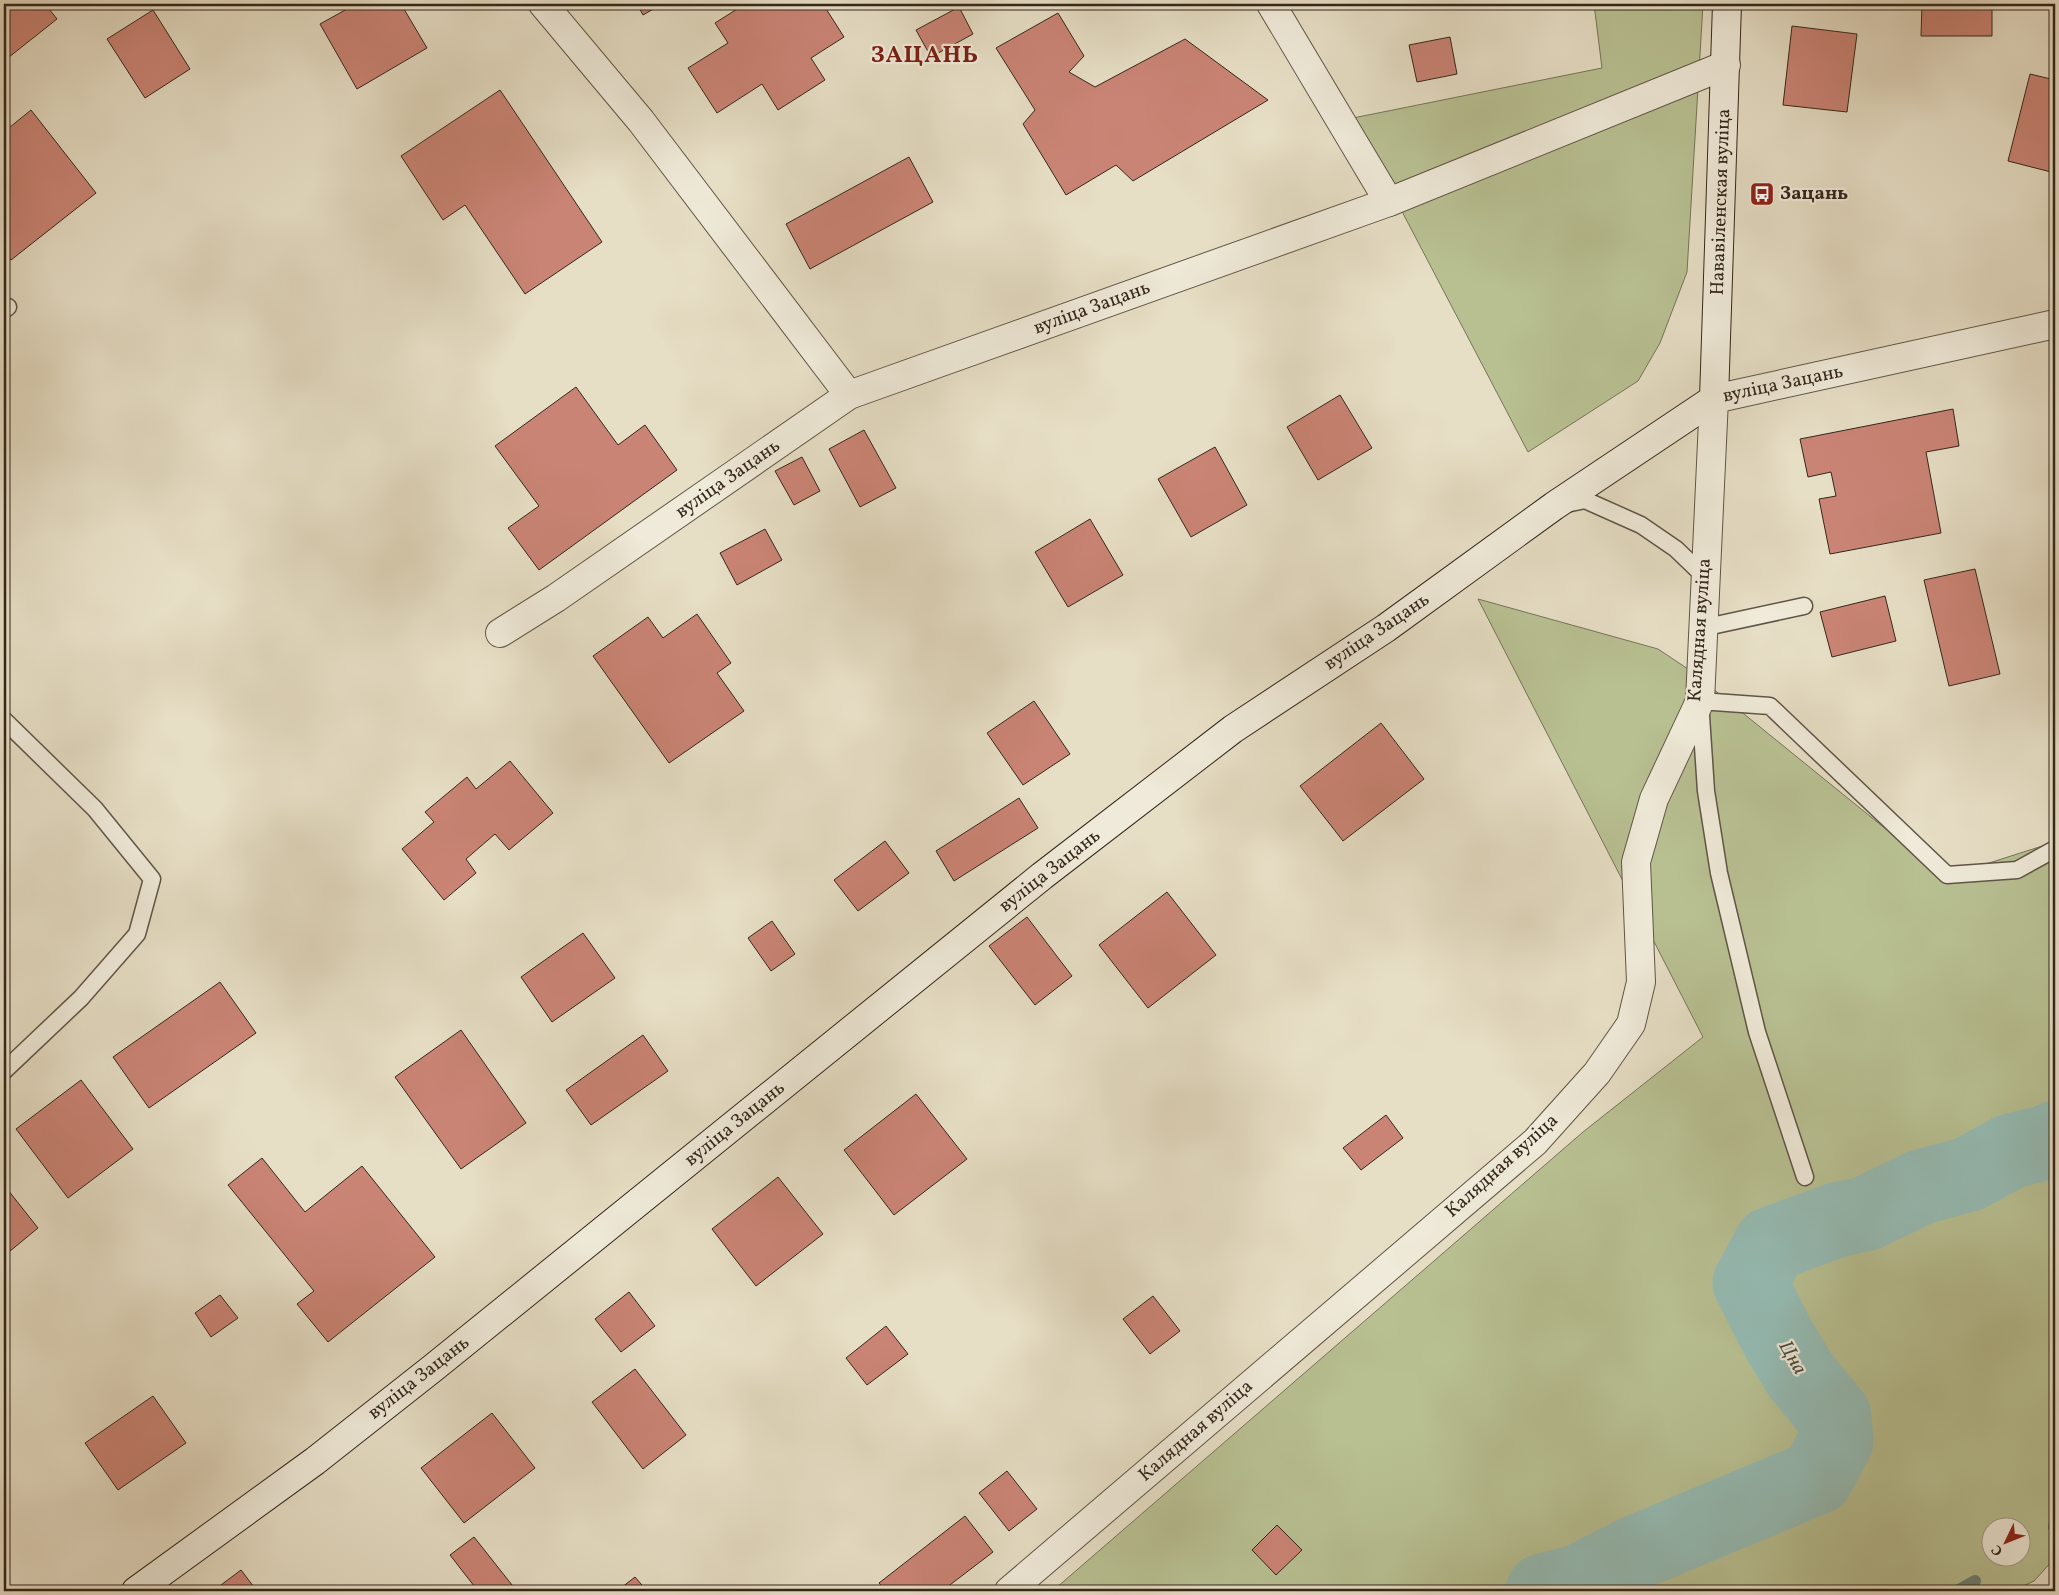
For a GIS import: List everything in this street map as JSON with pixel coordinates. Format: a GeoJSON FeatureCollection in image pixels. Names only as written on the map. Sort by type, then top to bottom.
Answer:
{"type":"FeatureCollection","features":[{"type":"Feature","properties":{"kind":"street"},"geometry":{"type":"LineString","coordinates":[[543,4],[641,121],[849,395]]}},
{"type":"Feature","properties":{"kind":"street"},"geometry":{"type":"LineString","coordinates":[[1271,4],[1389,202]]}},
{"type":"Feature","properties":{"kind":"street","name":"Нававіленская вуліца"},"geometry":{"type":"LineString","coordinates":[[1714,399],[1719,282],[1719,213],[1728,4]]}},
{"type":"Feature","properties":{"kind":"street","name":"вуліца Зацань"},"geometry":{"type":"LineString","coordinates":[[500,633],[556,598],[849,395],[1389,202],[1726,65]]}},
{"type":"Feature","properties":{"kind":"street","name":"вуліца Зацань"},"geometry":{"type":"LineString","coordinates":[[136,1591],[314,1461],[426,1374],[1042,876],[1233,729],[1386,628],[1554,506],[1714,399],[2055,324]]}},
{"type":"Feature","properties":{"kind":"street","name":"Калядная вуліца"},"geometry":{"type":"LineString","coordinates":[[1009,1591],[1535,1142],[1597,1073],[1631,1024],[1640,982],[1636,862],[1654,799],[1700,701],[1704,576],[1714,399]]}},
{"type":"Feature","properties":{"kind":"street"},"geometry":{"type":"LineString","coordinates":[[1034,1591],[1042,1564]]}},
{"type":"Feature","properties":{"kind":"lane"},"geometry":{"type":"LineString","coordinates":[[1554,506],[1585,500],[1641,525],[1676,549],[1704,576]]}},
{"type":"Feature","properties":{"kind":"lane"},"geometry":{"type":"LineString","coordinates":[[1702,628],[1804,606]]}},
{"type":"Feature","properties":{"kind":"lane"},"geometry":{"type":"LineString","coordinates":[[1805,1177],[1757,1032],[1719,873],[1706,791],[1700,701],[1770,706],[1947,875],[2017,870],[2055,849]]}},
{"type":"Feature","properties":{"kind":"lane"},"geometry":{"type":"LineString","coordinates":[[4,720],[95,809],[152,879],[137,934],[81,998],[4,1070]]}},
{"type":"Feature","properties":{"kind":"green space"},"geometry":{"type":"Polygon","coordinates":[[[1594,4],[1703,4],[1687,272],[1660,343],[1638,381],[1528,452],[1353,118],[1602,68],[1594,4]]]}},
{"type":"Feature","properties":{"kind":"green space"},"geometry":{"type":"Polygon","coordinates":[[[1478,599],[1658,649],[1691,671],[1945,877],[2055,842],[2055,1558],[2034,1581],[2013,1591],[1055,1591],[1056,1588],[1583,1132],[1703,1037],[1478,599]]]}},
{"type":"Feature","properties":{"kind":"building"},"geometry":{"type":"Polygon","coordinates":[[[4,4],[45,4],[57,19],[4,61],[4,4]]]}},
{"type":"Feature","properties":{"kind":"building"},"geometry":{"type":"Polygon","coordinates":[[[356,4],[401,4],[427,48],[357,89],[320,24],[356,4]]]}},
{"type":"Feature","properties":{"kind":"building"},"geometry":{"type":"Polygon","coordinates":[[[637,4],[662,4],[643,15],[637,4]]]}},
{"type":"Feature","properties":{"kind":"building"},"geometry":{"type":"Polygon","coordinates":[[[745,4],[823,4],[844,37],[811,58],[825,80],[778,110],[762,84],[717,113],[688,68],[728,43],[715,23],[745,4]]]}},
{"type":"Feature","properties":{"kind":"building"},"geometry":{"type":"Polygon","coordinates":[[[1922,4],[1992,4],[1992,36],[1921,36],[1922,4]]]}},
{"type":"Feature","properties":{"kind":"building"},"geometry":{"type":"Polygon","coordinates":[[[959,7],[973,34],[931,57],[916,30],[959,7]]]}},
{"type":"Feature","properties":{"kind":"building"},"geometry":{"type":"Polygon","coordinates":[[[153,10],[190,69],[145,98],[107,39],[153,10]]]}},
{"type":"Feature","properties":{"kind":"building"},"geometry":{"type":"Polygon","coordinates":[[[1058,13],[1084,56],[1069,72],[1095,87],[1185,39],[1268,100],[1133,181],[1116,165],[1066,195],[1023,124],[1035,110],[996,48],[1058,13]]]}},
{"type":"Feature","properties":{"kind":"building"},"geometry":{"type":"Polygon","coordinates":[[[1792,26],[1857,34],[1847,112],[1783,105],[1792,26]]]}},
{"type":"Feature","properties":{"kind":"building"},"geometry":{"type":"Polygon","coordinates":[[[1450,37],[1457,74],[1417,82],[1409,45],[1450,37]]]}},
{"type":"Feature","properties":{"kind":"building"},"geometry":{"type":"Polygon","coordinates":[[[2030,74],[2055,80],[2055,173],[2008,161],[2030,74]]]}},
{"type":"Feature","properties":{"kind":"building"},"geometry":{"type":"Polygon","coordinates":[[[500,90],[602,242],[525,294],[465,205],[443,220],[401,156],[500,90]]]}},
{"type":"Feature","properties":{"kind":"building"},"geometry":{"type":"Polygon","coordinates":[[[31,110],[96,193],[11,260],[4,251],[4,132],[31,110]]]}},
{"type":"Feature","properties":{"kind":"building"},"geometry":{"type":"Polygon","coordinates":[[[909,157],[933,202],[810,269],[786,224],[909,157]]]}},
{"type":"Feature","properties":{"kind":"building"},"geometry":{"type":"Polygon","coordinates":[[[576,387],[618,445],[645,425],[677,470],[539,570],[508,528],[539,506],[495,446],[576,387]]]}},
{"type":"Feature","properties":{"kind":"building"},"geometry":{"type":"Polygon","coordinates":[[[1340,395],[1372,448],[1318,480],[1287,427],[1340,395]]]}},
{"type":"Feature","properties":{"kind":"building"},"geometry":{"type":"Polygon","coordinates":[[[1953,409],[1959,446],[1926,452],[1941,533],[1830,554],[1819,499],[1836,496],[1831,472],[1808,477],[1800,439],[1953,409]]]}},
{"type":"Feature","properties":{"kind":"building"},"geometry":{"type":"Polygon","coordinates":[[[864,430],[896,488],[860,507],[829,449],[864,430]]]}},
{"type":"Feature","properties":{"kind":"building"},"geometry":{"type":"Polygon","coordinates":[[[1215,447],[1247,505],[1191,537],[1158,479],[1215,447]]]}},
{"type":"Feature","properties":{"kind":"building"},"geometry":{"type":"Polygon","coordinates":[[[802,457],[820,491],[794,505],[775,471],[802,457]]]}},
{"type":"Feature","properties":{"kind":"building"},"geometry":{"type":"Polygon","coordinates":[[[1090,519],[1123,575],[1068,607],[1035,552],[1090,519]]]}},
{"type":"Feature","properties":{"kind":"building"},"geometry":{"type":"Polygon","coordinates":[[[765,529],[782,560],[737,585],[720,553],[765,529]]]}},
{"type":"Feature","properties":{"kind":"building"},"geometry":{"type":"Polygon","coordinates":[[[1975,569],[2000,674],[1949,686],[1924,580],[1975,569]]]}},
{"type":"Feature","properties":{"kind":"building"},"geometry":{"type":"Polygon","coordinates":[[[1885,596],[1896,641],[1832,657],[1820,612],[1885,596]]]}},
{"type":"Feature","properties":{"kind":"building"},"geometry":{"type":"Polygon","coordinates":[[[697,614],[731,663],[717,673],[744,711],[669,763],[593,656],[648,617],[663,638],[697,614]]]}},
{"type":"Feature","properties":{"kind":"building"},"geometry":{"type":"Polygon","coordinates":[[[1034,701],[1070,754],[1023,785],[987,733],[1034,701]]]}},
{"type":"Feature","properties":{"kind":"building"},"geometry":{"type":"Polygon","coordinates":[[[1381,723],[1424,779],[1343,841],[1300,786],[1381,723]]]}},
{"type":"Feature","properties":{"kind":"building"},"geometry":{"type":"Polygon","coordinates":[[[510,761],[553,813],[509,850],[495,834],[466,859],[476,873],[444,900],[402,849],[434,822],[425,812],[467,777],[476,789],[510,761]]]}},
{"type":"Feature","properties":{"kind":"building"},"geometry":{"type":"Polygon","coordinates":[[[1019,798],[1038,828],[954,881],[936,851],[1019,798]]]}},
{"type":"Feature","properties":{"kind":"building"},"geometry":{"type":"Polygon","coordinates":[[[885,841],[909,873],[858,911],[834,880],[885,841]]]}},
{"type":"Feature","properties":{"kind":"building"},"geometry":{"type":"Polygon","coordinates":[[[1167,892],[1216,955],[1148,1008],[1099,945],[1167,892]]]}},
{"type":"Feature","properties":{"kind":"building"},"geometry":{"type":"Polygon","coordinates":[[[1027,917],[1072,976],[1035,1005],[989,946],[1027,917]]]}},
{"type":"Feature","properties":{"kind":"building"},"geometry":{"type":"Polygon","coordinates":[[[772,921],[795,954],[771,971],[748,938],[772,921]]]}},
{"type":"Feature","properties":{"kind":"building"},"geometry":{"type":"Polygon","coordinates":[[[583,933],[615,978],[552,1022],[521,977],[583,933]]]}},
{"type":"Feature","properties":{"kind":"building"},"geometry":{"type":"Polygon","coordinates":[[[220,982],[256,1033],[149,1108],[113,1057],[220,982]]]}},
{"type":"Feature","properties":{"kind":"building"},"geometry":{"type":"Polygon","coordinates":[[[461,1030],[526,1123],[461,1169],[395,1077],[461,1030]]]}},
{"type":"Feature","properties":{"kind":"building"},"geometry":{"type":"Polygon","coordinates":[[[643,1035],[668,1071],[591,1125],[566,1090],[643,1035]]]}},
{"type":"Feature","properties":{"kind":"building"},"geometry":{"type":"Polygon","coordinates":[[[81,1080],[133,1149],[68,1198],[16,1129],[81,1080]]]}},
{"type":"Feature","properties":{"kind":"building"},"geometry":{"type":"Polygon","coordinates":[[[916,1094],[967,1159],[894,1215],[844,1150],[916,1094]]]}},
{"type":"Feature","properties":{"kind":"building"},"geometry":{"type":"Polygon","coordinates":[[[1386,1115],[1403,1138],[1361,1170],[1343,1148],[1386,1115]]]}},
{"type":"Feature","properties":{"kind":"building"},"geometry":{"type":"Polygon","coordinates":[[[262,1158],[305,1212],[362,1166],[435,1257],[328,1342],[297,1304],[314,1291],[228,1185],[262,1158]]]}},
{"type":"Feature","properties":{"kind":"building"},"geometry":{"type":"Polygon","coordinates":[[[778,1177],[823,1234],[756,1286],[712,1229],[778,1177]]]}},
{"type":"Feature","properties":{"kind":"building"},"geometry":{"type":"Polygon","coordinates":[[[4,1185],[38,1228],[4,1256],[4,1185]]]}},
{"type":"Feature","properties":{"kind":"building"},"geometry":{"type":"Polygon","coordinates":[[[629,1292],[655,1326],[621,1352],[595,1319],[629,1292]]]}},
{"type":"Feature","properties":{"kind":"building"},"geometry":{"type":"Polygon","coordinates":[[[220,1295],[238,1318],[211,1337],[195,1313],[220,1295]]]}},
{"type":"Feature","properties":{"kind":"building"},"geometry":{"type":"Polygon","coordinates":[[[1153,1296],[1180,1331],[1150,1354],[1123,1319],[1153,1296]]]}},
{"type":"Feature","properties":{"kind":"building"},"geometry":{"type":"Polygon","coordinates":[[[886,1326],[908,1354],[867,1385],[846,1358],[886,1326]]]}},
{"type":"Feature","properties":{"kind":"building"},"geometry":{"type":"Polygon","coordinates":[[[635,1369],[686,1435],[643,1469],[592,1402],[635,1369]]]}},
{"type":"Feature","properties":{"kind":"building"},"geometry":{"type":"Polygon","coordinates":[[[153,1396],[186,1443],[118,1490],[85,1443],[153,1396]]]}},
{"type":"Feature","properties":{"kind":"building"},"geometry":{"type":"Polygon","coordinates":[[[492,1413],[535,1468],[464,1523],[421,1468],[492,1413]]]}},
{"type":"Feature","properties":{"kind":"building"},"geometry":{"type":"Polygon","coordinates":[[[1007,1471],[1037,1509],[1009,1531],[979,1493],[1007,1471]]]}},
{"type":"Feature","properties":{"kind":"building"},"geometry":{"type":"Polygon","coordinates":[[[965,1516],[993,1552],[942,1591],[886,1591],[879,1583],[965,1516]]]}},
{"type":"Feature","properties":{"kind":"building"},"geometry":{"type":"Polygon","coordinates":[[[1277,1525],[1302,1550],[1276,1575],[1252,1550],[1277,1525]]]}},
{"type":"Feature","properties":{"kind":"building"},"geometry":{"type":"Polygon","coordinates":[[[474,1537],[516,1590],[478,1591],[450,1555],[474,1537]]]}},
{"type":"Feature","properties":{"kind":"building"},"geometry":{"type":"Polygon","coordinates":[[[241,1570],[257,1591],[213,1591],[241,1570]]]}},
{"type":"Feature","properties":{"kind":"building"},"geometry":{"type":"Polygon","coordinates":[[[635,1577],[647,1591],[617,1591],[635,1577]]]}},
{"type":"Feature","properties":{"kind":"waterway","name":"Цна"},"geometry":{"type":"LineString","coordinates":[[1543,1591],[1581,1581],[1635,1553],[1817,1477],[1836,1441],[1834,1416],[1801,1376],[1778,1338],[1750,1283],[1771,1244],[1840,1219],[1865,1214],[1921,1187],[1969,1174],[2011,1151],[2053,1141],[2055,1138]]}},
{"type":"Feature","properties":{"kind":"waterway"},"geometry":{"type":"LineString","coordinates":[[2054,1527],[2055,1522]]}},
{"type":"Feature","properties":{"kind":"waterway"},"geometry":{"type":"LineString","coordinates":[[1957,1591],[1975,1581]]}},
{"type":"Feature","properties":{"kind":"place","name":"Зацань"},"geometry":{"type":"Point","coordinates":[1762,194]}},
{"type":"Feature","properties":{"kind":"district","name":"ЗАЦАНЬ"},"geometry":{"type":"Point","coordinates":[925,56]}}]}
